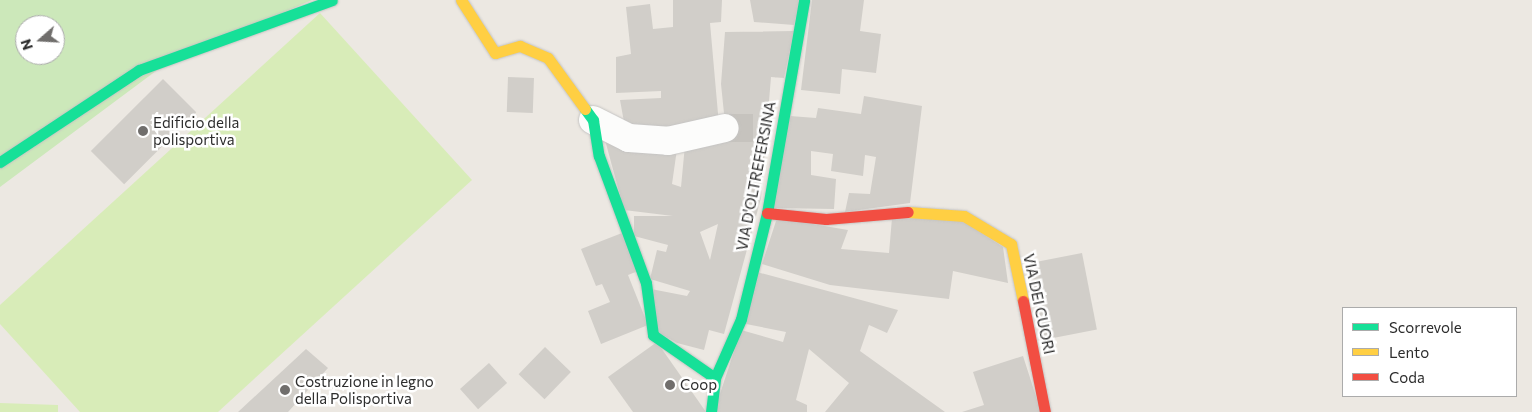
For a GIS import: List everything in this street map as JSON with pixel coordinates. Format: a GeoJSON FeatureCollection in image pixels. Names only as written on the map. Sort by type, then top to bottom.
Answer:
{"type":"FeatureCollection","features":[{"type":"Feature","properties":{"kind":"street"},"geometry":{"type":"LineString","coordinates":[[0,162],[139,70],[332,0]]}},
{"type":"Feature","properties":{"kind":"street"},"geometry":{"type":"LineString","coordinates":[[461,0],[495,53],[520,46],[548,58],[593,120],[599,156],[646,283],[653,335],[715,378]]}},
{"type":"Feature","properties":{"kind":"street","name":"VIA D'OLTREFERSINA"},"geometry":{"type":"LineString","coordinates":[[711,412],[715,378],[740,319],[767,213],[773,128],[804,0]]}},
{"type":"Feature","properties":{"kind":"street"},"geometry":{"type":"LineString","coordinates":[[593,120],[629,138],[668,140],[725,128]]}},
{"type":"Feature","properties":{"kind":"street","name":"VIA DEI CUORI"},"geometry":{"type":"LineString","coordinates":[[767,213],[845,219],[928,210],[964,216],[1011,244],[1045,412]]}},
{"type":"Feature","properties":{"kind":"green space"},"geometry":{"type":"Polygon","coordinates":[[[0,0],[312,0],[164,65],[0,187],[0,0]]]}},
{"type":"Feature","properties":{"kind":"green space"},"geometry":{"type":"Polygon","coordinates":[[[320,13],[472,180],[218,412],[80,412],[0,324],[0,305],[320,13]]]}},
{"type":"Feature","properties":{"kind":"green space"},"geometry":{"type":"Polygon","coordinates":[[[0,403],[58,405],[58,412],[0,412],[0,403]]]}},
{"type":"Feature","properties":{"kind":"building"},"geometry":{"type":"Polygon","coordinates":[[[673,0],[722,0],[721,22],[710,23],[719,125],[626,133],[620,100],[661,98],[661,91],[616,93],[616,57],[631,54],[626,7],[650,4],[653,29],[673,27],[673,0]]]}},
{"type":"Feature","properties":{"kind":"building"},"geometry":{"type":"Polygon","coordinates":[[[750,0],[800,0],[794,25],[754,22],[750,0]]]}},
{"type":"Feature","properties":{"kind":"building"},"geometry":{"type":"Polygon","coordinates":[[[812,0],[864,0],[860,31],[881,34],[876,73],[842,69],[840,94],[801,90],[812,0]]]}},
{"type":"Feature","properties":{"kind":"building"},"geometry":{"type":"Polygon","coordinates":[[[794,31],[784,78],[771,77],[761,198],[724,334],[709,330],[704,350],[677,343],[657,332],[651,289],[687,296],[690,291],[650,279],[657,250],[666,252],[668,245],[634,236],[634,216],[673,216],[624,210],[605,140],[677,149],[672,184],[681,187],[685,145],[725,123],[721,84],[725,32],[794,31]],[[718,224],[700,232],[710,260],[718,224]]]}},
{"type":"Feature","properties":{"kind":"building"},"geometry":{"type":"Polygon","coordinates":[[[508,77],[534,78],[533,113],[507,112],[508,77]]]}},
{"type":"Feature","properties":{"kind":"building","name":"Edificio della polisportiva"},"geometry":{"type":"Polygon","coordinates":[[[163,79],[196,112],[124,184],[91,151],[163,79]]]}},
{"type":"Feature","properties":{"kind":"building"},"geometry":{"type":"Polygon","coordinates":[[[864,96],[922,106],[910,203],[845,212],[849,193],[870,194],[876,157],[865,155],[863,176],[831,171],[833,154],[811,151],[811,175],[836,179],[834,209],[774,208],[790,116],[816,118],[818,108],[861,114],[864,96]]]}},
{"type":"Feature","properties":{"kind":"building"},"geometry":{"type":"Polygon","coordinates":[[[777,218],[848,230],[841,249],[889,253],[892,218],[961,220],[1003,247],[1008,283],[953,271],[949,299],[830,285],[762,264],[777,218]]]}},
{"type":"Feature","properties":{"kind":"building"},"geometry":{"type":"Polygon","coordinates":[[[622,233],[638,271],[628,275],[648,325],[601,344],[588,311],[610,302],[602,284],[596,286],[581,249],[622,233]]]}},
{"type":"Feature","properties":{"kind":"building"},"geometry":{"type":"Polygon","coordinates":[[[1082,253],[1097,330],[1043,340],[1028,263],[1082,253]]]}},
{"type":"Feature","properties":{"kind":"building"},"geometry":{"type":"Polygon","coordinates":[[[757,272],[898,310],[887,333],[869,325],[860,351],[945,412],[825,412],[849,383],[809,349],[796,400],[807,405],[807,412],[714,412],[741,330],[783,342],[786,332],[746,324],[757,272]]]}},
{"type":"Feature","properties":{"kind":"building"},"geometry":{"type":"Polygon","coordinates":[[[657,342],[706,412],[633,412],[608,377],[657,342]]]}},
{"type":"Feature","properties":{"kind":"building"},"geometry":{"type":"Polygon","coordinates":[[[545,347],[571,372],[544,399],[519,374],[545,347]]]}},
{"type":"Feature","properties":{"kind":"building","name":"Costruzione in legno della Polisportiva"},"geometry":{"type":"Polygon","coordinates":[[[306,349],[328,368],[288,412],[238,412],[306,349]]]}},
{"type":"Feature","properties":{"kind":"building"},"geometry":{"type":"Polygon","coordinates":[[[1023,356],[1041,412],[962,412],[984,405],[973,372],[1023,356]]]}},
{"type":"Feature","properties":{"kind":"building"},"geometry":{"type":"Polygon","coordinates":[[[489,363],[507,383],[478,409],[460,389],[489,363]]]}},
{"type":"Feature","properties":{"kind":"tunnel"},"geometry":{"type":"LineString","coordinates":[[725,128],[766,128]]}},
{"type":"Feature","properties":{"kind":"traffic: fast"},"geometry":{"type":"LineString","coordinates":[[0,162],[139,70],[332,0]]}},
{"type":"Feature","properties":{"kind":"traffic: fast"},"geometry":{"type":"LineString","coordinates":[[711,412],[715,378],[741,319],[767,213],[804,0]]}},
{"type":"Feature","properties":{"kind":"traffic: fast"},"geometry":{"type":"LineString","coordinates":[[585,109],[593,120],[599,156],[646,283],[653,335],[715,378]]}},
{"type":"Feature","properties":{"kind":"traffic: slow"},"geometry":{"type":"LineString","coordinates":[[461,0],[495,53],[520,46],[548,58],[585,109]]}},
{"type":"Feature","properties":{"kind":"traffic: slow"},"geometry":{"type":"LineString","coordinates":[[908,212],[964,216],[1011,244],[1023,301]]}},
{"type":"Feature","properties":{"kind":"traffic: jam"},"geometry":{"type":"LineString","coordinates":[[767,213],[826,219],[908,212]]}},
{"type":"Feature","properties":{"kind":"traffic: jam"},"geometry":{"type":"LineString","coordinates":[[1023,301],[1045,412]]}},
{"type":"Feature","properties":{"kind":"place","name":"Edificio della polisportiva"},"geometry":{"type":"Point","coordinates":[143,131]}},
{"type":"Feature","properties":{"kind":"place","name":"Coop"},"geometry":{"type":"Point","coordinates":[670,385]}},
{"type":"Feature","properties":{"kind":"place","name":"Costruzione in legno della Polisportiva"},"geometry":{"type":"Point","coordinates":[285,390]}}]}
